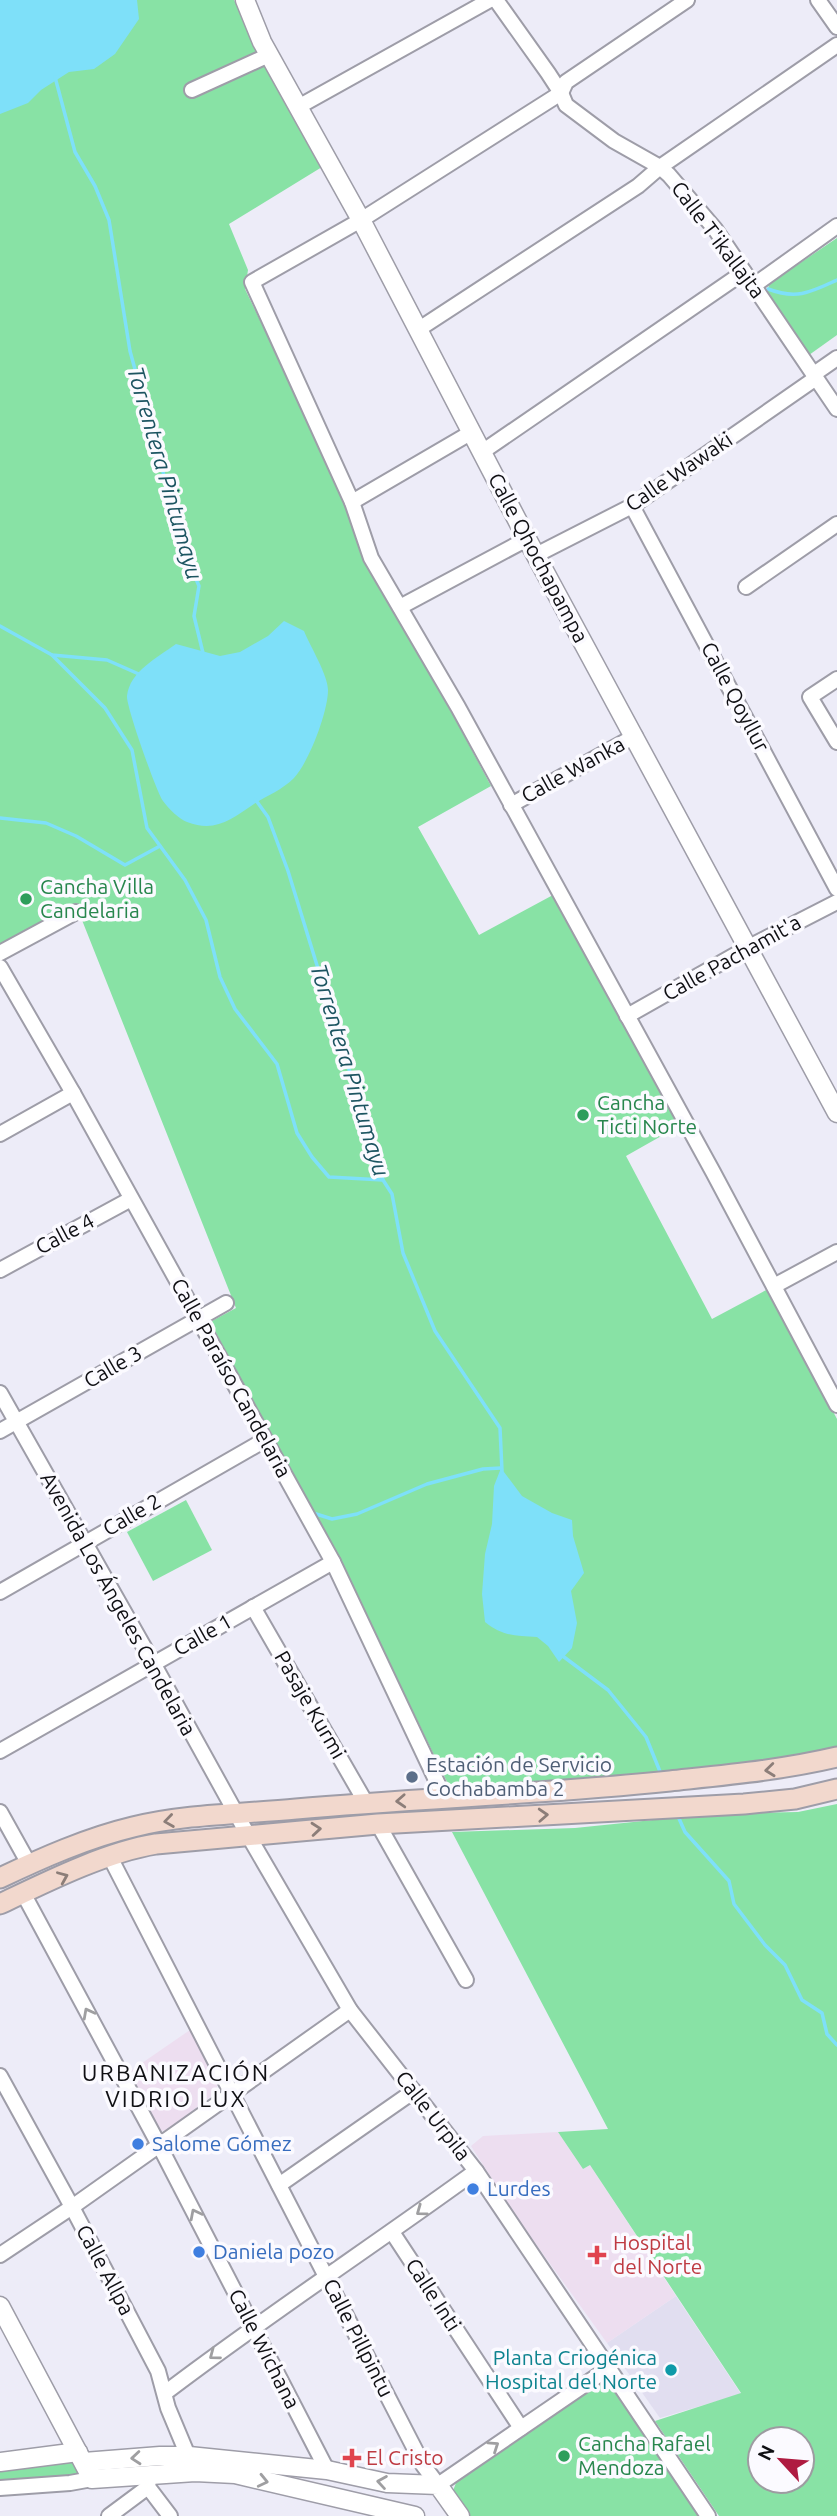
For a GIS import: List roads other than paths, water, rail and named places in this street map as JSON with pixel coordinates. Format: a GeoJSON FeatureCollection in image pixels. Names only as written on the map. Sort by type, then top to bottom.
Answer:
{"type":"FeatureCollection","features":[{"type":"Feature","properties":{"kind":"main road"},"geometry":{"type":"LineString","coordinates":[[0,1878],[29,1864],[132,1827],[171,1820],[640,1784],[788,1769],[837,1757]]}},
{"type":"Feature","properties":{"kind":"main road"},"geometry":{"type":"LineString","coordinates":[[0,1904],[136,1847],[378,1824],[795,1799],[837,1789]]}},
{"type":"Feature","properties":{"kind":"street","name":"Calle Qhochapampa"},"geometry":{"type":"LineString","coordinates":[[244,0],[270,55],[419,329],[531,547],[837,1113]]}},
{"type":"Feature","properties":{"kind":"street"},"geometry":{"type":"LineString","coordinates":[[298,107],[490,0]]}},
{"type":"Feature","properties":{"kind":"street","name":"Calle T'ikallajta"},"geometry":{"type":"LineString","coordinates":[[496,0],[561,93],[566,105],[604,134],[660,167],[715,229],[837,409]]}},
{"type":"Feature","properties":{"kind":"street"},"geometry":{"type":"LineString","coordinates":[[687,0],[566,82],[561,93],[361,220],[252,282],[352,502],[371,558],[628,1016],[837,1405]]}},
{"type":"Feature","properties":{"kind":"street"},"geometry":{"type":"LineString","coordinates":[[818,0],[837,27]]}},
{"type":"Feature","properties":{"kind":"street"},"geometry":{"type":"LineString","coordinates":[[419,329],[638,186],[660,167],[837,45]]}},
{"type":"Feature","properties":{"kind":"street"},"geometry":{"type":"LineString","coordinates":[[192,90],[270,55]]}},
{"type":"Feature","properties":{"kind":"street"},"geometry":{"type":"LineString","coordinates":[[753,285],[837,226]]}},
{"type":"Feature","properties":{"kind":"street"},"geometry":{"type":"LineString","coordinates":[[482,452],[744,272]]}},
{"type":"Feature","properties":{"kind":"street","name":"Calle Wawaki"},"geometry":{"type":"LineString","coordinates":[[400,607],[531,547],[632,506],[837,358]]}},
{"type":"Feature","properties":{"kind":"street"},"geometry":{"type":"LineString","coordinates":[[352,502],[472,432]]}},
{"type":"Feature","properties":{"kind":"street","name":"Calle Qoyllur"},"geometry":{"type":"LineString","coordinates":[[632,506],[837,889]]}},
{"type":"Feature","properties":{"kind":"street"},"geometry":{"type":"LineString","coordinates":[[746,587],[837,524]]}},
{"type":"Feature","properties":{"kind":"street"},"geometry":{"type":"LineString","coordinates":[[837,679],[810,697],[837,742]]}},
{"type":"Feature","properties":{"kind":"street","name":"Calle Wanka"},"geometry":{"type":"LineString","coordinates":[[511,805],[635,736]]}},
{"type":"Feature","properties":{"kind":"street","name":"Calle Pachamit'a"},"geometry":{"type":"LineString","coordinates":[[628,1016],[749,947],[837,902]]}},
{"type":"Feature","properties":{"kind":"street"},"geometry":{"type":"LineString","coordinates":[[0,953],[76,912]]}},
{"type":"Feature","properties":{"kind":"street","name":"Calle Paraíso Candelaria"},"geometry":{"type":"LineString","coordinates":[[0,967],[73,1093],[333,1562],[445,1799]]}},
{"type":"Feature","properties":{"kind":"street"},"geometry":{"type":"LineString","coordinates":[[0,1134],[73,1093]]}},
{"type":"Feature","properties":{"kind":"street","name":"Calle 4"},"geometry":{"type":"LineString","coordinates":[[0,1270],[131,1199]]}},
{"type":"Feature","properties":{"kind":"street"},"geometry":{"type":"LineString","coordinates":[[774,1286],[837,1252]]}},
{"type":"Feature","properties":{"kind":"street","name":"Calle 3"},"geometry":{"type":"LineString","coordinates":[[0,1431],[226,1303]]}},
{"type":"Feature","properties":{"kind":"street","name":"Avenida Los Ángeles Candelaria"},"geometry":{"type":"LineString","coordinates":[[0,1393],[236,1814]]}},
{"type":"Feature","properties":{"kind":"street","name":"Calle 2"},"geometry":{"type":"LineString","coordinates":[[0,1592],[265,1440]]}},
{"type":"Feature","properties":{"kind":"street","name":"Calle 1"},"geometry":{"type":"LineString","coordinates":[[0,1751],[333,1562]]}},
{"type":"Feature","properties":{"kind":"street","name":"Pasaje Kurmi"},"geometry":{"type":"LineString","coordinates":[[253,1607],[366,1803]]}},
{"type":"Feature","properties":{"kind":"street"},"geometry":{"type":"LineString","coordinates":[[0,1812],[29,1864]]}},
{"type":"Feature","properties":{"kind":"street","name":"Calle Urpila"},"geometry":{"type":"LineString","coordinates":[[236,1814],[350,2010],[476,2171],[708,2516]]}},
{"type":"Feature","properties":{"kind":"street"},"geometry":{"type":"LineString","coordinates":[[378,1824],[466,1980]]}},
{"type":"Feature","properties":{"kind":"street","name":"Calle Pillpintu"},"geometry":{"type":"LineString","coordinates":[[110,1857],[423,2465],[460,2516]]}},
{"type":"Feature","properties":{"kind":"street","name":"Calle Wichana"},"geometry":{"type":"LineString","coordinates":[[23,1893],[159,2144],[327,2470]]}},
{"type":"Feature","properties":{"kind":"street"},"geometry":{"type":"LineString","coordinates":[[0,2255],[350,2010]]}},
{"type":"Feature","properties":{"kind":"street","name":"Calle Allpa"},"geometry":{"type":"LineString","coordinates":[[0,2076],[158,2371],[168,2408],[192,2464]]}},
{"type":"Feature","properties":{"kind":"street"},"geometry":{"type":"LineString","coordinates":[[279,2185],[414,2091]]}},
{"type":"Feature","properties":{"kind":"street"},"geometry":{"type":"LineString","coordinates":[[165,2393],[253,2326],[392,2232],[476,2171]]}},
{"type":"Feature","properties":{"kind":"street","name":"Calle Inti"},"geometry":{"type":"LineString","coordinates":[[392,2232],[521,2428]]}},
{"type":"Feature","properties":{"kind":"street"},"geometry":{"type":"LineString","coordinates":[[2,2315],[92,2479]]}},
{"type":"Feature","properties":{"kind":"street"},"geometry":{"type":"LineString","coordinates":[[109,2516],[149,2481],[192,2464],[327,2470],[387,2483],[438,2485],[609,2368]]}},
{"type":"Feature","properties":{"kind":"street"},"geometry":{"type":"LineString","coordinates":[[0,2462],[160,2456],[415,2516]]}},
{"type":"Feature","properties":{"kind":"street"},"geometry":{"type":"LineString","coordinates":[[0,2488],[92,2479],[149,2481]]}},
{"type":"Feature","properties":{"kind":"street"},"geometry":{"type":"LineString","coordinates":[[149,2481],[170,2516]]}},
{"type":"Feature","properties":{"kind":"water"},"geometry":{"type":"Polygon","coordinates":[[[0,0],[137,0],[139,19],[115,54],[94,69],[69,72],[41,90],[28,103],[0,114],[0,0]]]}},
{"type":"Feature","properties":{"kind":"water"},"geometry":{"type":"Polygon","coordinates":[[[284,621],[304,631],[322,669],[328,690],[325,711],[306,761],[294,778],[280,789],[223,823],[206,826],[184,821],[163,801],[154,782],[128,703],[127,696],[133,679],[176,644],[220,656],[240,652],[268,636],[284,621]]]}},
{"type":"Feature","properties":{"kind":"water"},"geometry":{"type":"Polygon","coordinates":[[[501,1468],[522,1496],[552,1513],[572,1520],[573,1536],[584,1573],[571,1591],[577,1623],[572,1648],[559,1662],[548,1646],[537,1637],[503,1633],[485,1622],[482,1594],[485,1554],[492,1524],[494,1486],[501,1468]]]}},
{"type":"Feature","properties":{"kind":"waterway","name":"Torrentera Pintumayu"},"geometry":{"type":"LineString","coordinates":[[55,77],[75,152],[95,186],[109,220],[130,351],[186,556],[199,586],[194,616],[203,653]]}},
{"type":"Feature","properties":{"kind":"waterway"},"geometry":{"type":"LineString","coordinates":[[768,289],[787,294],[804,293],[837,280]]}},
{"type":"Feature","properties":{"kind":"waterway"},"geometry":{"type":"LineString","coordinates":[[0,626],[52,655],[107,660],[141,675]]}},
{"type":"Feature","properties":{"kind":"waterway"},"geometry":{"type":"LineString","coordinates":[[52,655],[105,708],[132,750],[147,828],[185,880],[206,920],[220,977],[235,1009],[277,1064],[297,1133],[312,1157],[329,1177],[383,1180]]}},
{"type":"Feature","properties":{"kind":"waterway","name":"Torrentera Pintumayu"},"geometry":{"type":"LineString","coordinates":[[255,799],[268,817],[288,871],[383,1180],[392,1194],[403,1253],[435,1331],[500,1428],[502,1471]]}},
{"type":"Feature","properties":{"kind":"waterway"},"geometry":{"type":"LineString","coordinates":[[0,818],[46,823],[76,836],[125,865],[160,846]]}},
{"type":"Feature","properties":{"kind":"waterway"},"geometry":{"type":"LineString","coordinates":[[313,1513],[332,1519],[357,1514],[427,1484],[483,1469],[501,1468]]}},
{"type":"Feature","properties":{"kind":"waterway","name":"Torrentera Pintumayu"},"geometry":{"type":"LineString","coordinates":[[560,1654],[608,1690],[646,1737],[661,1774]]}},
{"type":"Feature","properties":{"kind":"waterway","name":"Torrentera Pintumayu"},"geometry":{"type":"LineString","coordinates":[[677,1814],[685,1832],[729,1881],[734,1904],[765,1945],[785,1965],[802,2000],[822,2013],[827,2034],[837,2045]]}},
{"type":"Feature","properties":{"kind":"place","name":"Cancha Villa Candelaria"},"geometry":{"type":"Point","coordinates":[26,899]}},
{"type":"Feature","properties":{"kind":"place","name":"Cancha Ticti Norte"},"geometry":{"type":"Point","coordinates":[583,1115]}},
{"type":"Feature","properties":{"kind":"place","name":"Estación de Servicio Cochabamba 2"},"geometry":{"type":"Point","coordinates":[412,1777]}},
{"type":"Feature","properties":{"kind":"place","name":"Salome Gómez"},"geometry":{"type":"Point","coordinates":[138,2144]}},
{"type":"Feature","properties":{"kind":"place","name":"Lurdes"},"geometry":{"type":"Point","coordinates":[473,2189]}},
{"type":"Feature","properties":{"kind":"place","name":"Daniela pozo"},"geometry":{"type":"Point","coordinates":[199,2252]}},
{"type":"Feature","properties":{"kind":"place","name":"Hospital del Norte"},"geometry":{"type":"Point","coordinates":[597,2255]}},
{"type":"Feature","properties":{"kind":"place","name":"Planta Criogénica Hospital del Norte"},"geometry":{"type":"Point","coordinates":[671,2370]}},
{"type":"Feature","properties":{"kind":"place","name":"Cancha Rafael Mendoza"},"geometry":{"type":"Point","coordinates":[564,2456]}},
{"type":"Feature","properties":{"kind":"place","name":"El Cristo"},"geometry":{"type":"Point","coordinates":[352,2458]}},
{"type":"Feature","properties":{"kind":"district","name":"URBANIZACIÓN VIDRIO LUX"},"geometry":{"type":"Point","coordinates":[176,2086]}}]}
